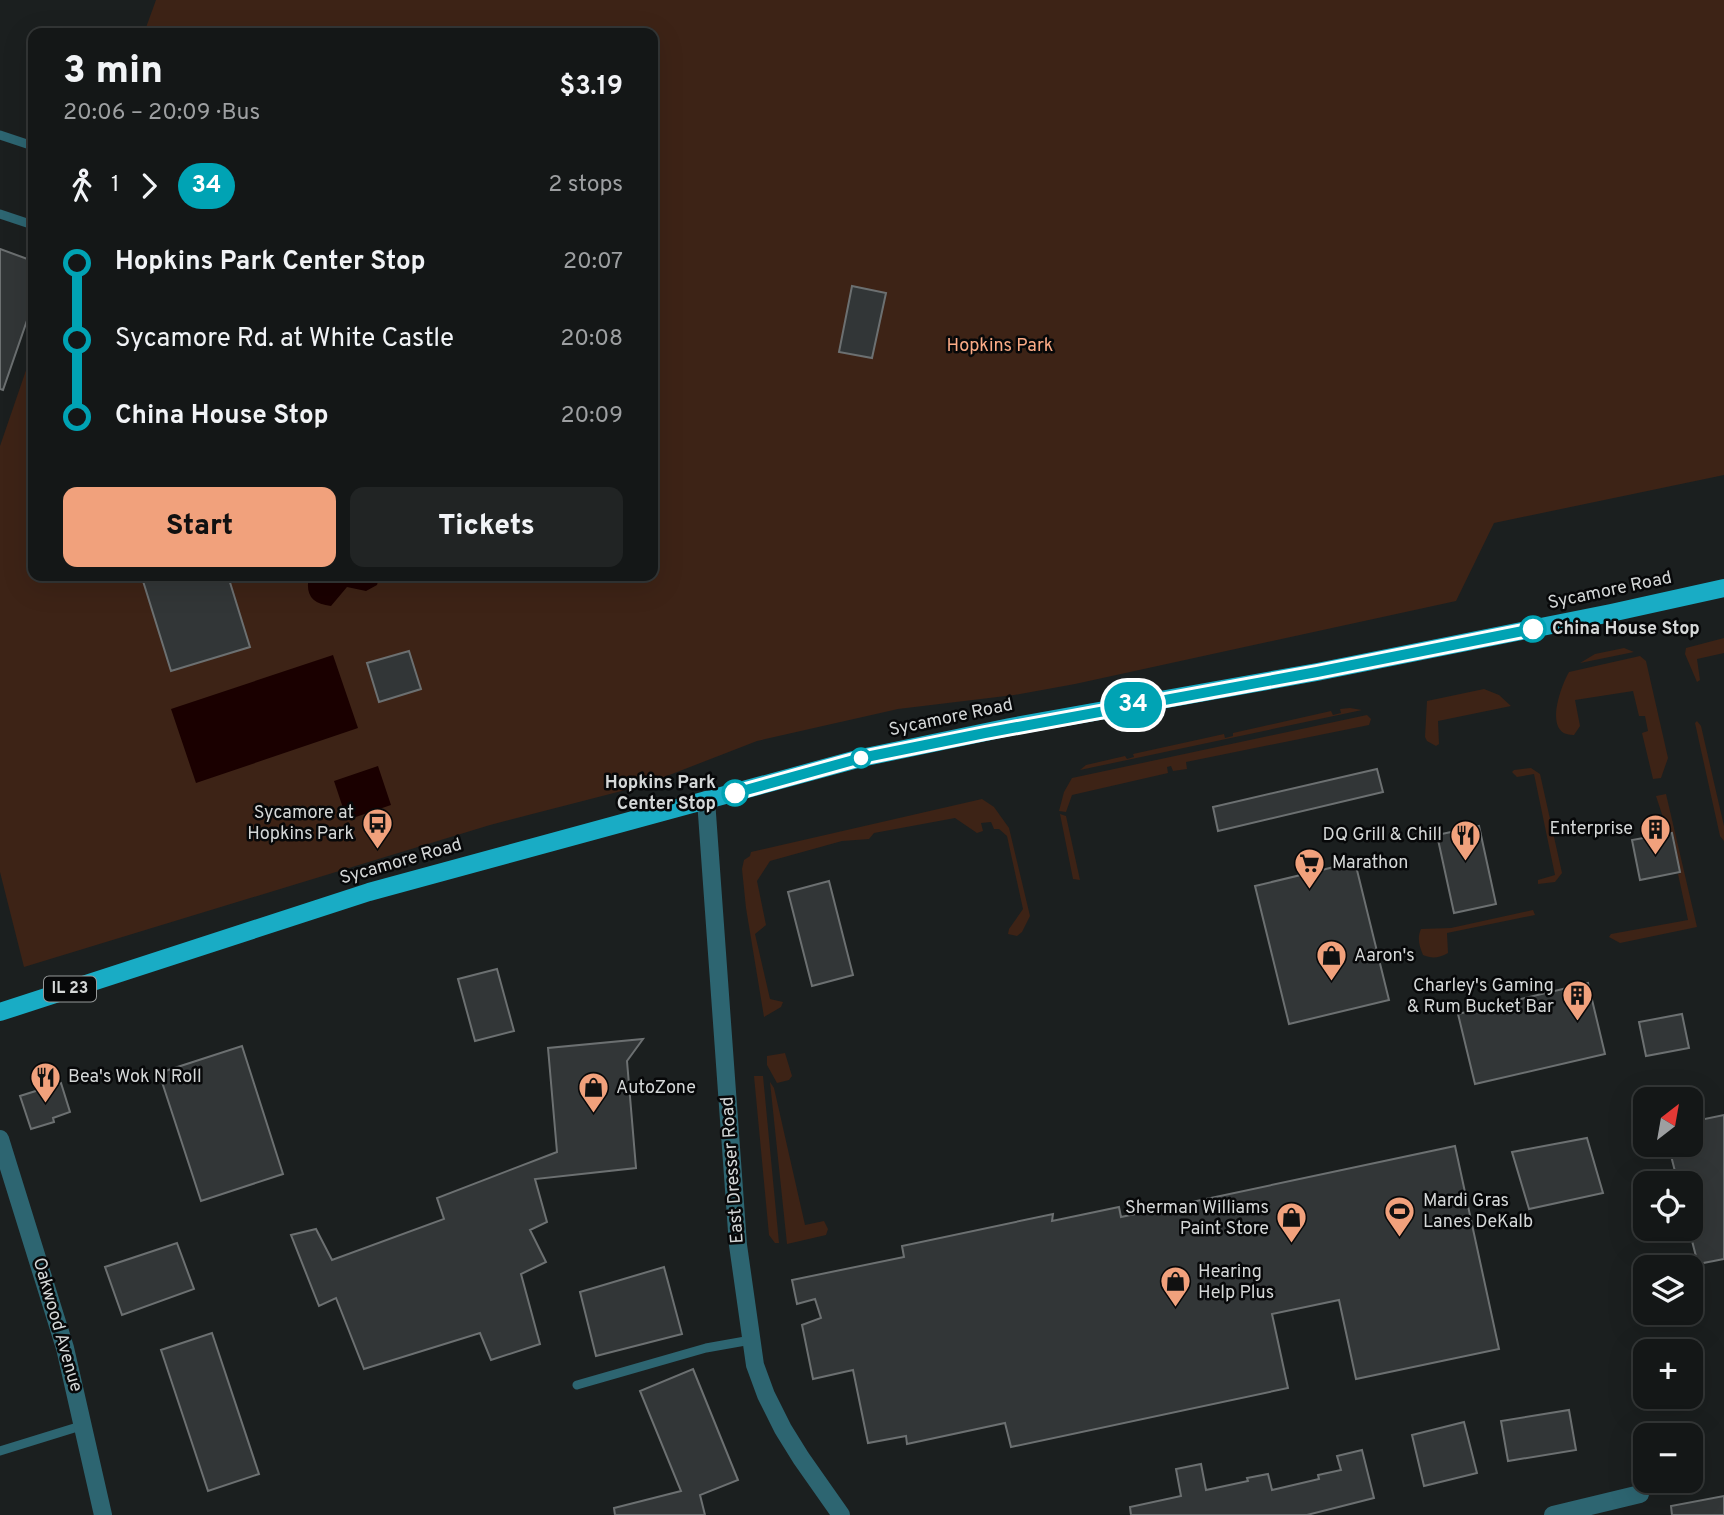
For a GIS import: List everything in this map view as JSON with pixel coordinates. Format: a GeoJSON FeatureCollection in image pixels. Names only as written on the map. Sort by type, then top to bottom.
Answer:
{"type":"FeatureCollection","features":[{"type":"Feature","properties":{"kind":"main road","name":"Sycamore Road"},"geometry":{"type":"LineString","coordinates":[[0,1012],[369,892],[861,758],[1010,727],[1329,669],[1724,588]]}},
{"type":"Feature","properties":{"kind":"street","name":"East Dresser Road"},"geometry":{"type":"LineString","coordinates":[[706,800],[738,1245],[755,1365],[783,1429],[841,1515]]}},
{"type":"Feature","properties":{"kind":"street","name":"Oakwood Avenue"},"geometry":{"type":"LineString","coordinates":[[0,1139],[65,1348],[103,1515]]}},
{"type":"Feature","properties":{"kind":"street"},"geometry":{"type":"LineString","coordinates":[[1553,1515],[1640,1494]]}},
{"type":"Feature","properties":{"kind":"lane"},"geometry":{"type":"LineString","coordinates":[[0,135],[28,144]]}},
{"type":"Feature","properties":{"kind":"lane"},"geometry":{"type":"LineString","coordinates":[[0,214],[28,223]]}},
{"type":"Feature","properties":{"kind":"lane"},"geometry":{"type":"LineString","coordinates":[[577,1385],[706,1348],[751,1340]]}},
{"type":"Feature","properties":{"kind":"lane"},"geometry":{"type":"LineString","coordinates":[[0,1451],[84,1426]]}},
{"type":"Feature","properties":{"kind":"green space","name":"Hopkins Park"},"geometry":{"type":"Polygon","coordinates":[[[156,0],[1724,0],[1724,475],[1494,523],[1456,601],[1075,684],[1014,695],[898,709],[757,741],[641,786],[490,825],[24,967],[0,872],[0,446],[28,365],[28,581],[658,581],[658,28],[146,28],[156,0]]]}},
{"type":"Feature","properties":{"kind":"green space"},"geometry":{"type":"Polygon","coordinates":[[[1724,638],[1724,653],[1697,659],[1700,680],[1697,682],[1685,654],[1686,648],[1724,638]]]}},
{"type":"Feature","properties":{"kind":"green space"},"geometry":{"type":"Polygon","coordinates":[[[1624,648],[1634,652],[1580,663],[1595,654],[1624,648]]]}},
{"type":"Feature","properties":{"kind":"green space"},"geometry":{"type":"Polygon","coordinates":[[[1640,656],[1646,661],[1668,758],[1661,778],[1653,779],[1642,733],[1648,731],[1645,716],[1639,716],[1633,691],[1575,700],[1580,726],[1574,735],[1564,733],[1556,719],[1559,698],[1569,672],[1640,656]]]}},
{"type":"Feature","properties":{"kind":"green space"},"geometry":{"type":"Polygon","coordinates":[[[1484,689],[1499,695],[1511,706],[1438,721],[1439,744],[1436,746],[1427,741],[1427,701],[1484,689]]]}},
{"type":"Feature","properties":{"kind":"green space"},"geometry":{"type":"Polygon","coordinates":[[[1340,709],[1362,710],[1080,770],[1086,765],[1125,756],[1127,759],[1134,757],[1133,754],[1224,734],[1225,738],[1233,736],[1233,733],[1331,711],[1333,715],[1341,713],[1340,709]]]}},
{"type":"Feature","properties":{"kind":"green space"},"geometry":{"type":"Polygon","coordinates":[[[1367,715],[1371,719],[1369,725],[1186,762],[1187,769],[1173,771],[1171,766],[1167,767],[1168,773],[1072,795],[1066,812],[1059,811],[1064,792],[1072,778],[1367,715]]]}},
{"type":"Feature","properties":{"kind":"green space"},"geometry":{"type":"Polygon","coordinates":[[[1697,721],[1701,726],[1724,826],[1724,841],[1720,836],[1695,723],[1697,721]]]}},
{"type":"Feature","properties":{"kind":"green space"},"geometry":{"type":"Polygon","coordinates":[[[1531,768],[1540,774],[1562,873],[1555,882],[1538,884],[1538,880],[1555,875],[1534,774],[1517,777],[1512,772],[1531,768]]]}},
{"type":"Feature","properties":{"kind":"green space"},"geometry":{"type":"Polygon","coordinates":[[[1666,794],[1697,927],[1620,943],[1609,937],[1611,934],[1688,920],[1673,833],[1668,833],[1656,796],[1666,794]]]}},
{"type":"Feature","properties":{"kind":"green space"},"geometry":{"type":"Polygon","coordinates":[[[982,799],[994,807],[1009,828],[1030,916],[1022,932],[1017,936],[1008,934],[1023,909],[1007,836],[999,829],[994,829],[991,822],[981,823],[983,831],[977,833],[955,818],[874,833],[869,839],[842,841],[770,861],[757,881],[766,925],[755,934],[770,999],[783,1002],[781,1007],[764,1017],[742,869],[744,860],[751,852],[982,799]]]}},
{"type":"Feature","properties":{"kind":"green space"},"geometry":{"type":"Polygon","coordinates":[[[1060,814],[1066,816],[1080,880],[1073,879],[1060,814]]]}},
{"type":"Feature","properties":{"kind":"green space"},"geometry":{"type":"Polygon","coordinates":[[[1533,910],[1535,915],[1447,933],[1448,953],[1436,957],[1423,955],[1419,942],[1421,929],[1451,928],[1533,910]]]}},
{"type":"Feature","properties":{"kind":"green space"},"geometry":{"type":"Polygon","coordinates":[[[785,1053],[792,1076],[789,1080],[777,1083],[767,1065],[767,1056],[785,1053]]]}},
{"type":"Feature","properties":{"kind":"green space"},"geometry":{"type":"Polygon","coordinates":[[[754,1076],[763,1076],[779,1243],[775,1243],[769,1235],[754,1076]]]}},
{"type":"Feature","properties":{"kind":"green space"},"geometry":{"type":"Polygon","coordinates":[[[770,1082],[774,1088],[805,1225],[824,1221],[828,1229],[826,1235],[787,1244],[770,1082]]]}},
{"type":"Feature","properties":{"kind":"shaded area"},"geometry":{"type":"Polygon","coordinates":[[[309,581],[378,581],[377,585],[366,591],[347,587],[331,606],[315,601],[308,588],[309,581]]]}},
{"type":"Feature","properties":{"kind":"shaded area"},"geometry":{"type":"Polygon","coordinates":[[[333,655],[358,728],[196,783],[171,709],[333,655]]]}},
{"type":"Feature","properties":{"kind":"shaded area"},"geometry":{"type":"Polygon","coordinates":[[[378,766],[391,805],[347,820],[334,781],[378,766]]]}},
{"type":"Feature","properties":{"kind":"building"},"geometry":{"type":"Polygon","coordinates":[[[0,249],[28,259],[28,318],[3,390],[0,389],[0,249]]]}},
{"type":"Feature","properties":{"kind":"building"},"geometry":{"type":"Polygon","coordinates":[[[852,286],[886,293],[872,358],[839,352],[852,286]]]}},
{"type":"Feature","properties":{"kind":"building"},"geometry":{"type":"Polygon","coordinates":[[[143,581],[230,581],[250,647],[171,671],[143,581]]]}},
{"type":"Feature","properties":{"kind":"building"},"geometry":{"type":"Polygon","coordinates":[[[409,651],[421,689],[379,702],[367,663],[409,651]]]}},
{"type":"Feature","properties":{"kind":"building","name":"Marathon"},"geometry":{"type":"Polygon","coordinates":[[[1377,769],[1383,792],[1218,831],[1213,807],[1377,769]]]}},
{"type":"Feature","properties":{"kind":"building","name":"DQ Grill & Chill"},"geometry":{"type":"Polygon","coordinates":[[[1479,826],[1496,904],[1454,913],[1437,835],[1479,826]]]}},
{"type":"Feature","properties":{"kind":"building","name":"Enterprise"},"geometry":{"type":"Polygon","coordinates":[[[1672,833],[1680,872],[1640,880],[1632,840],[1672,833]]]}},
{"type":"Feature","properties":{"kind":"building"},"geometry":{"type":"Polygon","coordinates":[[[1355,862],[1389,1000],[1289,1024],[1255,886],[1355,862]]]}},
{"type":"Feature","properties":{"kind":"building"},"geometry":{"type":"Polygon","coordinates":[[[829,881],[853,975],[812,986],[788,892],[829,881]]]}},
{"type":"Feature","properties":{"kind":"building"},"geometry":{"type":"Polygon","coordinates":[[[497,969],[514,1031],[475,1041],[458,979],[497,969]]]}},
{"type":"Feature","properties":{"kind":"building"},"geometry":{"type":"Polygon","coordinates":[[[1588,983],[1605,1054],[1475,1084],[1458,1014],[1588,983]]]}},
{"type":"Feature","properties":{"kind":"building"},"geometry":{"type":"Polygon","coordinates":[[[1682,1014],[1689,1048],[1646,1056],[1639,1022],[1682,1014]]]}},
{"type":"Feature","properties":{"kind":"building"},"geometry":{"type":"Polygon","coordinates":[[[643,1039],[627,1061],[636,1168],[535,1179],[547,1222],[530,1230],[546,1262],[521,1274],[540,1344],[491,1360],[480,1333],[364,1369],[336,1298],[319,1306],[291,1235],[316,1229],[332,1260],[444,1219],[437,1198],[557,1152],[548,1048],[643,1039]]]}},
{"type":"Feature","properties":{"kind":"building"},"geometry":{"type":"Polygon","coordinates":[[[242,1046],[283,1174],[201,1201],[159,1073],[242,1046]]]}},
{"type":"Feature","properties":{"kind":"building","name":"Bea's Wok N Roll"},"geometry":{"type":"Polygon","coordinates":[[[61,1083],[70,1112],[53,1118],[54,1122],[31,1129],[20,1096],[61,1083]]]}},
{"type":"Feature","properties":{"kind":"building"},"geometry":{"type":"Polygon","coordinates":[[[1724,1115],[1724,1259],[1703,1263],[1703,1255],[1696,1255],[1692,1241],[1703,1241],[1703,1171],[1675,1171],[1671,1157],[1703,1157],[1703,1119],[1724,1115]]]}},
{"type":"Feature","properties":{"kind":"building"},"geometry":{"type":"Polygon","coordinates":[[[1587,1138],[1603,1193],[1529,1209],[1512,1152],[1587,1138]]]}},
{"type":"Feature","properties":{"kind":"building"},"geometry":{"type":"Polygon","coordinates":[[[1455,1146],[1499,1349],[1356,1379],[1339,1300],[1272,1314],[1288,1388],[1011,1447],[1005,1423],[907,1444],[906,1436],[868,1443],[853,1370],[813,1379],[802,1325],[821,1318],[815,1299],[797,1304],[792,1280],[904,1257],[902,1246],[1053,1214],[1052,1221],[1119,1207],[1121,1217],[1455,1146]]]}},
{"type":"Feature","properties":{"kind":"building"},"geometry":{"type":"Polygon","coordinates":[[[177,1243],[194,1289],[122,1315],[105,1267],[177,1243]]]}},
{"type":"Feature","properties":{"kind":"building"},"geometry":{"type":"Polygon","coordinates":[[[664,1267],[682,1334],[596,1356],[580,1292],[664,1267]]]}},
{"type":"Feature","properties":{"kind":"building"},"geometry":{"type":"Polygon","coordinates":[[[212,1333],[259,1474],[208,1491],[161,1350],[212,1333]]]}},
{"type":"Feature","properties":{"kind":"building"},"geometry":{"type":"Polygon","coordinates":[[[693,1369],[738,1480],[700,1495],[705,1515],[615,1515],[614,1508],[681,1491],[640,1391],[693,1369]]]}},
{"type":"Feature","properties":{"kind":"building"},"geometry":{"type":"Polygon","coordinates":[[[1569,1410],[1576,1450],[1508,1461],[1501,1421],[1569,1410]]]}},
{"type":"Feature","properties":{"kind":"building"},"geometry":{"type":"Polygon","coordinates":[[[1464,1422],[1477,1473],[1424,1486],[1412,1435],[1464,1422]]]}},
{"type":"Feature","properties":{"kind":"building"},"geometry":{"type":"Polygon","coordinates":[[[1362,1450],[1374,1498],[1307,1515],[1131,1515],[1130,1507],[1181,1496],[1176,1469],[1201,1464],[1206,1490],[1268,1474],[1272,1490],[1319,1479],[1318,1475],[1341,1470],[1337,1456],[1362,1450]]]}},
{"type":"Feature","properties":{"kind":"building"},"geometry":{"type":"Polygon","coordinates":[[[1724,1496],[1724,1515],[1672,1515],[1671,1506],[1724,1496]]]}},
{"type":"Feature","properties":{"kind":"bus line","name":"34"},"geometry":{"type":"LineString","coordinates":[[735,793],[861,758],[1533,629]]}},
{"type":"Feature","properties":{"kind":"place","name":"China House Stop"},"geometry":{"type":"Point","coordinates":[1533,629]}},
{"type":"Feature","properties":{"kind":"place","name":"Hopkins Park Center Stop"},"geometry":{"type":"Point","coordinates":[735,793]}},
{"type":"Feature","properties":{"kind":"place","name":"Sycamore at Hopkins Park"},"geometry":{"type":"Point","coordinates":[377,850]}},
{"type":"Feature","properties":{"kind":"place","name":"Enterprise"},"geometry":{"type":"Point","coordinates":[1656,856]}},
{"type":"Feature","properties":{"kind":"place","name":"DQ Grill & Chill"},"geometry":{"type":"Point","coordinates":[1465,862]}},
{"type":"Feature","properties":{"kind":"place","name":"Marathon"},"geometry":{"type":"Point","coordinates":[1309,890]}},
{"type":"Feature","properties":{"kind":"place","name":"Aaron's"},"geometry":{"type":"Point","coordinates":[1331,983]}},
{"type":"Feature","properties":{"kind":"place","name":"Charley's Gaming & Rum Bucket Bar"},"geometry":{"type":"Point","coordinates":[1577,1023]}},
{"type":"Feature","properties":{"kind":"place","name":"Bea's Wok N Roll"},"geometry":{"type":"Point","coordinates":[45,1104]}},
{"type":"Feature","properties":{"kind":"place","name":"AutoZone"},"geometry":{"type":"Point","coordinates":[593,1115]}},
{"type":"Feature","properties":{"kind":"place","name":"Mardi Gras Lanes DeKalb"},"geometry":{"type":"Point","coordinates":[1400,1238]}},
{"type":"Feature","properties":{"kind":"place","name":"Sherman Williams Paint Store"},"geometry":{"type":"Point","coordinates":[1292,1245]}},
{"type":"Feature","properties":{"kind":"place","name":"Hearing Help Plus"},"geometry":{"type":"Point","coordinates":[1175,1309]}}]}
